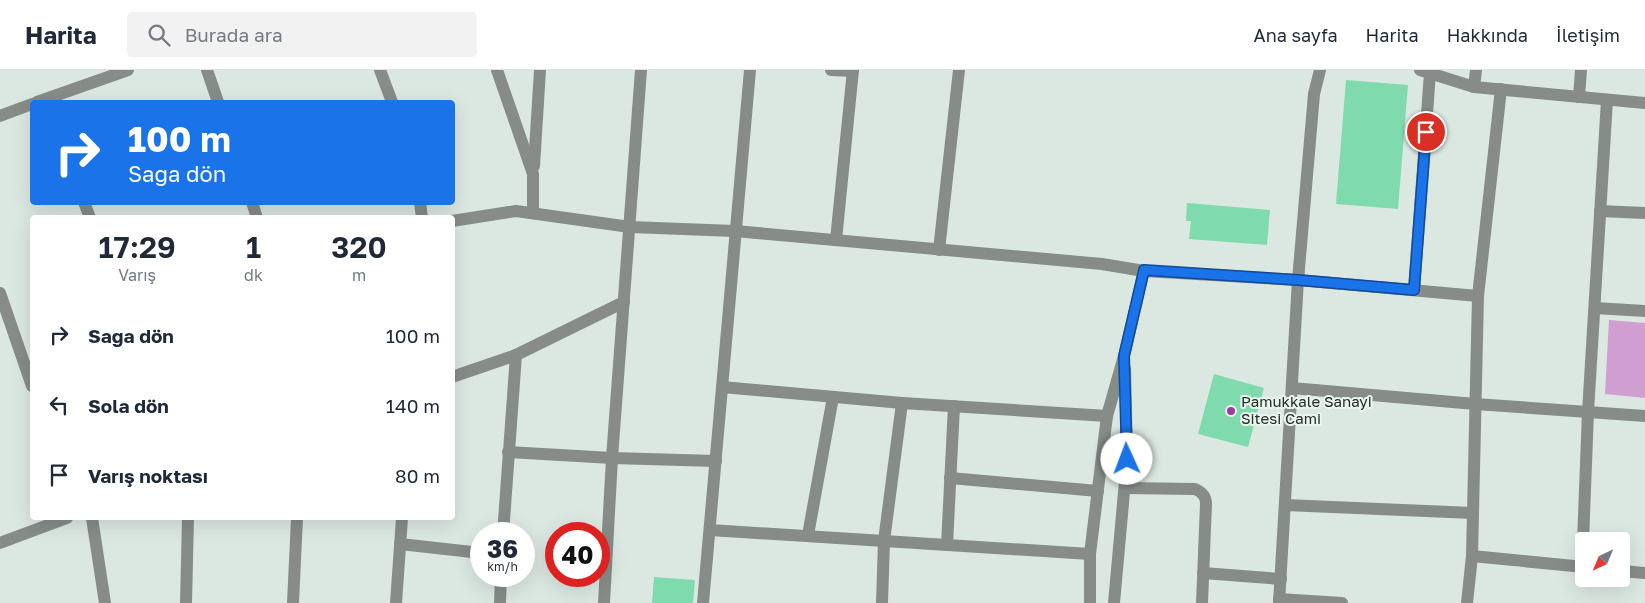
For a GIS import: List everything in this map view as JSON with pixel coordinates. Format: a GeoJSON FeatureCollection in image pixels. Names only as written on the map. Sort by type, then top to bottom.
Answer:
{"type":"FeatureCollection","features":[{"type":"Feature","properties":{"kind":"street"},"geometry":{"type":"LineString","coordinates":[[47,100],[125,70]]}},
{"type":"Feature","properties":{"kind":"street"},"geometry":{"type":"LineString","coordinates":[[207,70],[217,100]]}},
{"type":"Feature","properties":{"kind":"street"},"geometry":{"type":"LineString","coordinates":[[380,70],[391,100]]}},
{"type":"Feature","properties":{"kind":"street"},"geometry":{"type":"LineString","coordinates":[[497,70],[534,174]]}},
{"type":"Feature","properties":{"kind":"street"},"geometry":{"type":"LineString","coordinates":[[533,214],[540,70]]}},
{"type":"Feature","properties":{"kind":"street"},"geometry":{"type":"LineString","coordinates":[[604,603],[612,458],[642,70]]}},
{"type":"Feature","properties":{"kind":"street"},"geometry":{"type":"LineString","coordinates":[[703,603],[750,70]]}},
{"type":"Feature","properties":{"kind":"street"},"geometry":{"type":"LineString","coordinates":[[831,70],[853,71],[836,240]]}},
{"type":"Feature","properties":{"kind":"street"},"geometry":{"type":"LineString","coordinates":[[939,250],[959,70]]}},
{"type":"Feature","properties":{"kind":"street"},"geometry":{"type":"LineString","coordinates":[[1320,70],[1314,94],[1298,280],[1279,601],[1342,603]]}},
{"type":"Feature","properties":{"kind":"street"},"geometry":{"type":"LineString","coordinates":[[1474,87],[1476,70]]}},
{"type":"Feature","properties":{"kind":"street"},"geometry":{"type":"LineString","coordinates":[[1579,97],[1581,70]]}},
{"type":"Feature","properties":{"kind":"street"},"geometry":{"type":"LineString","coordinates":[[1414,290],[1425,72],[1474,87],[1645,103]]}},
{"type":"Feature","properties":{"kind":"street"},"geometry":{"type":"LineString","coordinates":[[1467,603],[1472,556],[1478,296],[1501,90]]}},
{"type":"Feature","properties":{"kind":"street"},"geometry":{"type":"LineString","coordinates":[[1584,532],[1588,412],[1607,100]]}},
{"type":"Feature","properties":{"kind":"street"},"geometry":{"type":"LineString","coordinates":[[0,116],[30,105]]}},
{"type":"Feature","properties":{"kind":"street"},"geometry":{"type":"LineString","coordinates":[[1600,210],[1645,214]]}},
{"type":"Feature","properties":{"kind":"street"},"geometry":{"type":"LineString","coordinates":[[455,221],[516,211],[630,227],[735,231],[1102,264],[1144,270],[1298,280],[1478,296]]}},
{"type":"Feature","properties":{"kind":"street"},"geometry":{"type":"LineString","coordinates":[[1090,603],[1090,554],[1108,416],[1144,270]]}},
{"type":"Feature","properties":{"kind":"street"},"geometry":{"type":"LineString","coordinates":[[0,293],[30,380]]}},
{"type":"Feature","properties":{"kind":"street"},"geometry":{"type":"LineString","coordinates":[[455,376],[516,355],[624,302]]}},
{"type":"Feature","properties":{"kind":"street"},"geometry":{"type":"LineString","coordinates":[[1595,308],[1645,311]]}},
{"type":"Feature","properties":{"kind":"street"},"geometry":{"type":"LineString","coordinates":[[504,522],[516,355]]}},
{"type":"Feature","properties":{"kind":"street"},"geometry":{"type":"LineString","coordinates":[[1114,603],[1127,459],[1124,356]]}},
{"type":"Feature","properties":{"kind":"street"},"geometry":{"type":"LineString","coordinates":[[722,387],[902,403],[1108,416]]}},
{"type":"Feature","properties":{"kind":"street"},"geometry":{"type":"LineString","coordinates":[[1292,388],[1645,416]]}},
{"type":"Feature","properties":{"kind":"street"},"geometry":{"type":"LineString","coordinates":[[808,535],[833,397]]}},
{"type":"Feature","properties":{"kind":"street"},"geometry":{"type":"LineString","coordinates":[[882,603],[884,541],[902,403]]}},
{"type":"Feature","properties":{"kind":"street"},"geometry":{"type":"LineString","coordinates":[[947,545],[954,406]]}},
{"type":"Feature","properties":{"kind":"street"},"geometry":{"type":"LineString","coordinates":[[508,452],[716,461]]}},
{"type":"Feature","properties":{"kind":"street"},"geometry":{"type":"LineString","coordinates":[[950,478],[1098,492]]}},
{"type":"Feature","properties":{"kind":"street"},"geometry":{"type":"LineString","coordinates":[[1125,488],[1195,489],[1202,492],[1206,499],[1202,603]]}},
{"type":"Feature","properties":{"kind":"street"},"geometry":{"type":"LineString","coordinates":[[1285,505],[1473,513]]}},
{"type":"Feature","properties":{"kind":"street"},"geometry":{"type":"LineString","coordinates":[[0,543],[62,520]]}},
{"type":"Feature","properties":{"kind":"street"},"geometry":{"type":"LineString","coordinates":[[92,520],[105,603]]}},
{"type":"Feature","properties":{"kind":"street"},"geometry":{"type":"LineString","coordinates":[[186,603],[188,520]]}},
{"type":"Feature","properties":{"kind":"street"},"geometry":{"type":"LineString","coordinates":[[293,603],[297,520]]}},
{"type":"Feature","properties":{"kind":"street"},"geometry":{"type":"LineString","coordinates":[[396,603],[402,520]]}},
{"type":"Feature","properties":{"kind":"street"},"geometry":{"type":"LineString","coordinates":[[710,530],[1090,554]]}},
{"type":"Feature","properties":{"kind":"street"},"geometry":{"type":"LineString","coordinates":[[400,544],[470,552]]}},
{"type":"Feature","properties":{"kind":"street"},"geometry":{"type":"LineString","coordinates":[[1472,556],[1575,566]]}},
{"type":"Feature","properties":{"kind":"street"},"geometry":{"type":"LineString","coordinates":[[1630,572],[1645,573]]}},
{"type":"Feature","properties":{"kind":"street"},"geometry":{"type":"LineString","coordinates":[[1203,573],[1280,579]]}},
{"type":"Feature","properties":{"kind":"street"},"geometry":{"type":"LineString","coordinates":[[500,603],[501,587]]}},
{"type":"Feature","properties":{"kind":"shaded area"},"geometry":{"type":"Polygon","coordinates":[[[1609,320],[1645,323],[1645,398],[1605,394],[1609,320]]]}},
{"type":"Feature","properties":{"kind":"building"},"geometry":{"type":"Polygon","coordinates":[[[1346,80],[1408,85],[1398,209],[1336,204],[1346,80]]]}},
{"type":"Feature","properties":{"kind":"building"},"geometry":{"type":"Polygon","coordinates":[[[1187,203],[1270,210],[1267,245],[1189,239],[1191,221],[1186,221],[1187,203]]]}},
{"type":"Feature","properties":{"kind":"building","name":"Pamukkale Sanayi Sitesi Cami"},"geometry":{"type":"Polygon","coordinates":[[[1214,374],[1264,388],[1248,447],[1198,434],[1214,374]]]}},
{"type":"Feature","properties":{"kind":"building"},"geometry":{"type":"Polygon","coordinates":[[[654,577],[695,580],[693,603],[652,603],[654,577]]]}},
{"type":"Feature","properties":{"kind":"place","name":"Pamukkale Sanayi Sitesi Cami"},"geometry":{"type":"Point","coordinates":[1231,411]}},
{"type":"Feature","properties":{"kind":"route"},"geometry":{"type":"LineString","coordinates":[[1127,459],[1124,356],[1144,270],[1414,290],[1426,132]]}}]}
